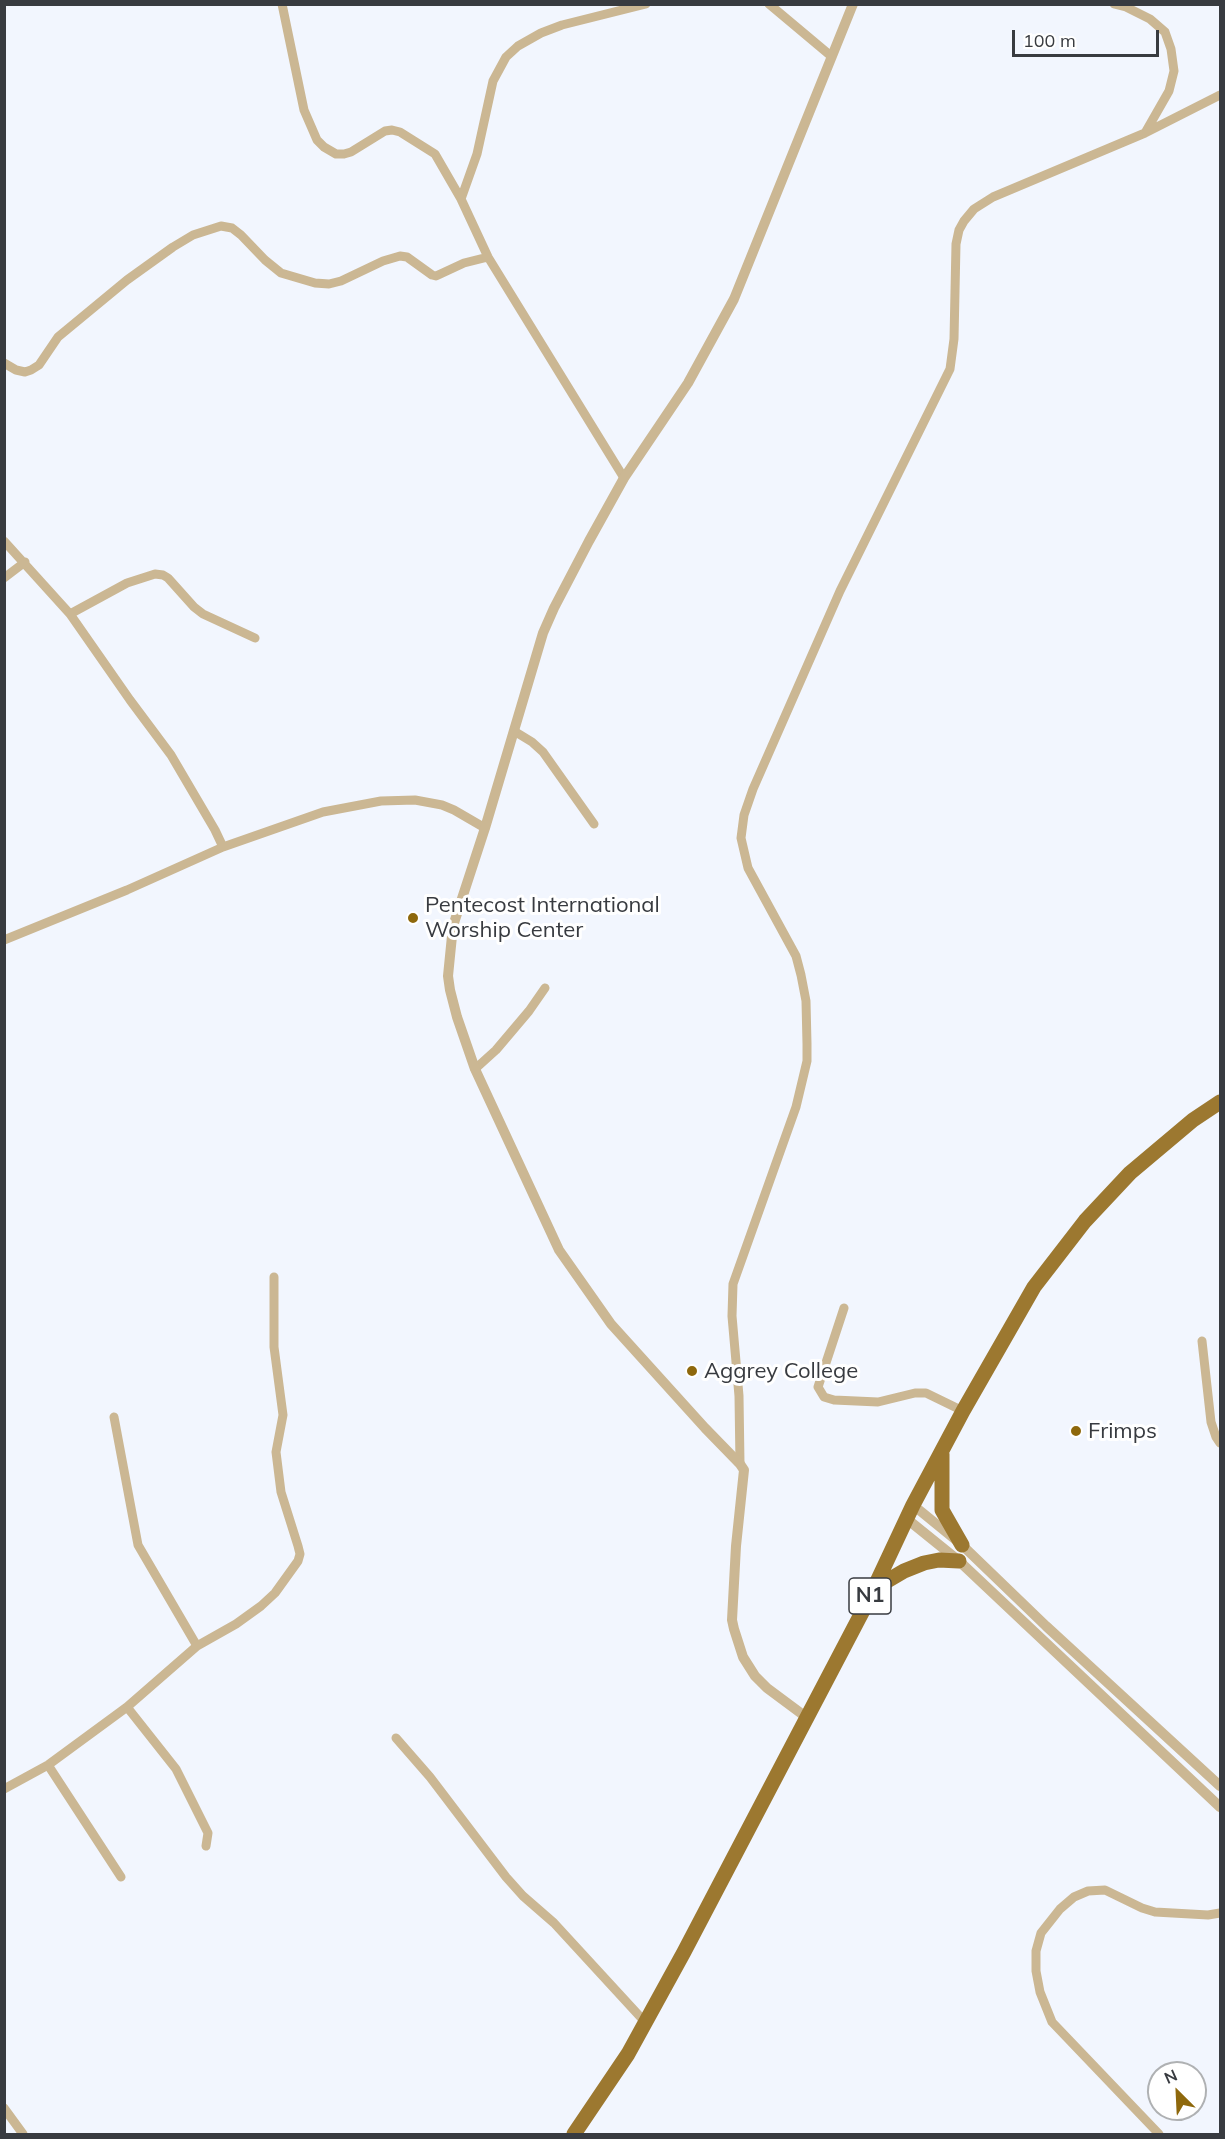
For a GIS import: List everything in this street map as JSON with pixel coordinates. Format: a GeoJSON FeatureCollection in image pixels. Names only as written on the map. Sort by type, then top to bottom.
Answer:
{"type":"FeatureCollection","features":[{"type":"Feature","properties":{"kind":"highway","name":"N1"},"geometry":{"type":"LineString","coordinates":[[574,2134],[628,2054],[684,1952],[868,1601],[910,1512],[963,1411],[1034,1287],[1085,1221],[1130,1173],[1193,1120],[1221,1102]]}},
{"type":"Feature","properties":{"kind":"highway"},"geometry":{"type":"LineString","coordinates":[[942,1453],[942,1510],[962,1545]]}},
{"type":"Feature","properties":{"kind":"highway"},"geometry":{"type":"LineString","coordinates":[[868,1601],[887,1581],[904,1571],[939,1560],[959,1561]]}},
{"type":"Feature","properties":{"kind":"street"},"geometry":{"type":"LineString","coordinates":[[282,4],[304,110],[317,140],[336,154],[344,154],[385,131],[392,130],[400,132],[435,154],[461,199],[488,257],[624,478]]}},
{"type":"Feature","properties":{"kind":"street"},"geometry":{"type":"LineString","coordinates":[[461,199],[477,154],[493,81],[506,57],[518,46],[541,33],[562,25],[646,4]]}},
{"type":"Feature","properties":{"kind":"street"},"geometry":{"type":"LineString","coordinates":[[770,4],[831,56]]}},
{"type":"Feature","properties":{"kind":"street"},"geometry":{"type":"LineString","coordinates":[[740,1464],[611,1324],[550,1233],[475,1069],[457,1017],[448,976],[453,927],[543,633],[554,608],[624,478],[688,383],[734,299],[853,4]]}},
{"type":"Feature","properties":{"kind":"street"},"geometry":{"type":"LineString","coordinates":[[1114,4],[1150,19],[1165,32],[1171,49],[1174,71],[1169,91],[1145,133]]}},
{"type":"Feature","properties":{"kind":"street"},"geometry":{"type":"LineString","coordinates":[[806,1717],[767,1688],[755,1676],[743,1657],[732,1620],[736,1546],[744,1475],[740,1464],[739,1396],[732,1316],[733,1284],[796,1107],[807,1061],[806,1001],[801,975],[796,956],[748,868],[741,838],[744,815],[753,789],[840,591],[950,369],[954,339],[956,244],[964,221],[974,209],[993,197],[1145,133],[1221,95]]}},
{"type":"Feature","properties":{"kind":"street"},"geometry":{"type":"LineString","coordinates":[[4,363],[16,370],[25,372],[32,370],[39,365],[58,337],[127,280],[172,246],[193,235],[221,226],[232,228],[241,235],[281,273],[315,284],[341,281],[383,261],[400,256],[407,257],[436,276],[464,263],[488,257]]}},
{"type":"Feature","properties":{"kind":"street"},"geometry":{"type":"LineString","coordinates":[[4,541],[70,614],[171,755],[223,847]]}},
{"type":"Feature","properties":{"kind":"street"},"geometry":{"type":"LineString","coordinates":[[4,578],[25,562]]}},
{"type":"Feature","properties":{"kind":"street"},"geometry":{"type":"LineString","coordinates":[[70,614],[127,583],[155,574],[163,575],[203,614],[255,638]]}},
{"type":"Feature","properties":{"kind":"street"},"geometry":{"type":"LineString","coordinates":[[514,731],[543,752],[594,824]]}},
{"type":"Feature","properties":{"kind":"street"},"geometry":{"type":"LineString","coordinates":[[4,940],[127,890],[223,847],[323,812],[381,801],[415,800],[454,810],[485,828]]}},
{"type":"Feature","properties":{"kind":"street"},"geometry":{"type":"LineString","coordinates":[[475,1069],[496,1050],[529,1011],[544,988]]}},
{"type":"Feature","properties":{"kind":"street"},"geometry":{"type":"LineString","coordinates":[[4,1789],[48,1765],[127,1707],[197,1646],[236,1624],[261,1606],[287,1577],[300,1554],[281,1492],[276,1452],[283,1415],[274,1357],[274,1277]]}},
{"type":"Feature","properties":{"kind":"street"},"geometry":{"type":"LineString","coordinates":[[844,1308],[818,1387],[824,1397],[834,1400],[878,1402],[915,1393],[926,1393],[963,1411]]}},
{"type":"Feature","properties":{"kind":"street"},"geometry":{"type":"LineString","coordinates":[[1202,1341],[1211,1422],[1216,1437],[1221,1443]]}},
{"type":"Feature","properties":{"kind":"street"},"geometry":{"type":"LineString","coordinates":[[114,1418],[138,1545],[197,1646]]}},
{"type":"Feature","properties":{"kind":"street"},"geometry":{"type":"LineString","coordinates":[[910,1512],[962,1545],[1046,1626],[1221,1786]]}},
{"type":"Feature","properties":{"kind":"street"},"geometry":{"type":"LineString","coordinates":[[910,1512],[959,1561],[1221,1807]]}},
{"type":"Feature","properties":{"kind":"street"},"geometry":{"type":"LineString","coordinates":[[127,1707],[177,1769],[208,1833],[206,1846]]}},
{"type":"Feature","properties":{"kind":"street"},"geometry":{"type":"LineString","coordinates":[[396,1738],[430,1777],[523,1896],[554,1923],[645,2022]]}},
{"type":"Feature","properties":{"kind":"street"},"geometry":{"type":"LineString","coordinates":[[48,1765],[121,1877]]}},
{"type":"Feature","properties":{"kind":"street"},"geometry":{"type":"LineString","coordinates":[[1159,2134],[1052,2022],[1040,1992],[1036,1971],[1036,1951],[1041,1933],[1060,1909],[1074,1897],[1088,1891],[1105,1890],[1155,1912],[1208,1915],[1221,1913]]}},
{"type":"Feature","properties":{"kind":"street"},"geometry":{"type":"LineString","coordinates":[[4,2108],[23,2134]]}},
{"type":"Feature","properties":{"kind":"place","name":"Pentecost International Worship Center"},"geometry":{"type":"Point","coordinates":[413,918]}},
{"type":"Feature","properties":{"kind":"place","name":"Aggrey College"},"geometry":{"type":"Point","coordinates":[692,1371]}},
{"type":"Feature","properties":{"kind":"place","name":"Frimps"},"geometry":{"type":"Point","coordinates":[1076,1431]}}]}
